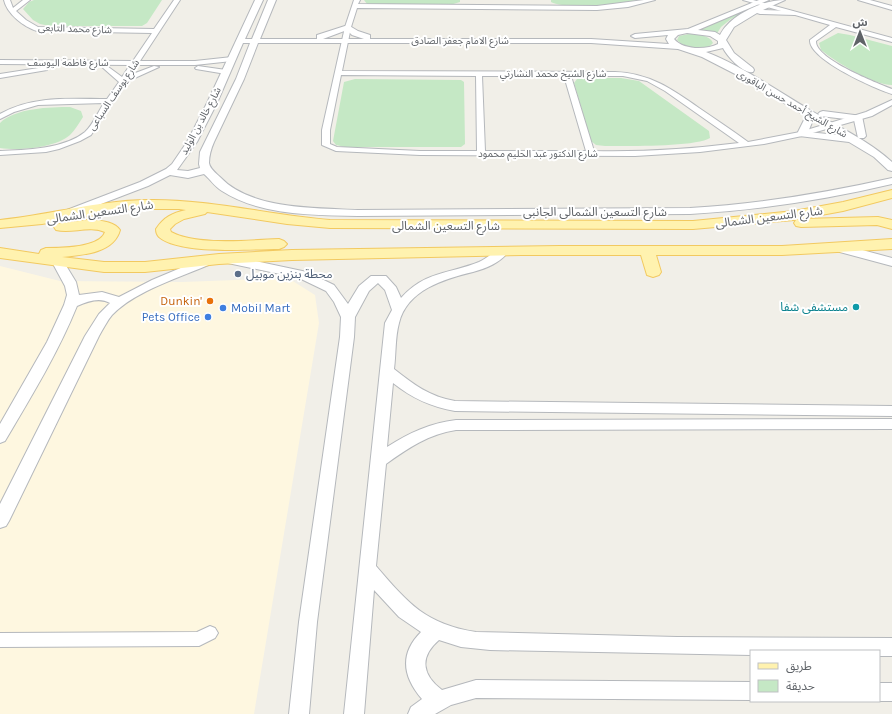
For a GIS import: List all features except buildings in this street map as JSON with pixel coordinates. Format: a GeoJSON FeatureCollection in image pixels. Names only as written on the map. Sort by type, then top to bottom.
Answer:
{"type":"FeatureCollection","features":[{"type":"Feature","properties":{"kind":"main road","name":"شارع التسعين الشمالى"},"geometry":{"type":"LineString","coordinates":[[0,224],[56,218],[118,207],[150,204],[198,206],[294,216],[356,225],[693,225],[748,220],[848,206],[892,194]]}},
{"type":"Feature","properties":{"kind":"main road"},"geometry":{"type":"LineString","coordinates":[[225,209],[202,211],[175,217],[166,225],[164,234],[174,240],[193,243],[338,245],[366,247],[396,252]]}},
{"type":"Feature","properties":{"kind":"main road"},"geometry":{"type":"LineString","coordinates":[[748,220],[803,223],[878,221],[892,225]]}},
{"type":"Feature","properties":{"kind":"main road"},"geometry":{"type":"LineString","coordinates":[[0,231],[24,231],[86,225],[107,226],[113,230],[113,235],[110,240],[93,248],[25,256]]}},
{"type":"Feature","properties":{"kind":"main road","name":"شارع التسعين الشمالى"},"geometry":{"type":"LineString","coordinates":[[0,253],[88,266],[127,268],[227,258],[286,255],[396,252],[840,248],[892,244]]}},
{"type":"Feature","properties":{"kind":"main road"},"geometry":{"type":"LineString","coordinates":[[647,250],[653,272]]}},
{"type":"Feature","properties":{"kind":"street","name":"شارع محمد التابعى"},"geometry":{"type":"LineString","coordinates":[[7,0],[8,6],[26,24],[37,29],[157,31]]}},
{"type":"Feature","properties":{"kind":"street"},"geometry":{"type":"LineString","coordinates":[[13,11],[27,0]]}},
{"type":"Feature","properties":{"kind":"street","name":"شارع يوسف السباعى"},"geometry":{"type":"LineString","coordinates":[[0,153],[40,152],[74,141],[88,133],[177,0]]}},
{"type":"Feature","properties":{"kind":"street","name":"شارع خالد بن الوليد"},"geometry":{"type":"LineString","coordinates":[[56,218],[144,184],[170,170],[186,153],[212,103],[259,0]]}},
{"type":"Feature","properties":{"kind":"street","name":"شارع خالد بن الوليد"},"geometry":{"type":"LineString","coordinates":[[206,169],[204,159],[209,142],[229,103],[272,0]]}},
{"type":"Feature","properties":{"kind":"street"},"geometry":{"type":"LineString","coordinates":[[473,0],[473,7]]}},
{"type":"Feature","properties":{"kind":"street"},"geometry":{"type":"LineString","coordinates":[[549,0],[551,7]]}},
{"type":"Feature","properties":{"kind":"street"},"geometry":{"type":"LineString","coordinates":[[356,3],[473,7],[606,7],[652,0]]}},
{"type":"Feature","properties":{"kind":"street"},"geometry":{"type":"LineString","coordinates":[[740,0],[743,5],[743,9]]}},
{"type":"Feature","properties":{"kind":"street"},"geometry":{"type":"LineString","coordinates":[[746,0],[764,3],[792,13],[892,40]]}},
{"type":"Feature","properties":{"kind":"street","name":"شارع الامام جعفر الصادق"},"geometry":{"type":"LineString","coordinates":[[241,39],[610,37],[658,35],[684,31],[743,9],[781,0]]}},
{"type":"Feature","properties":{"kind":"street"},"geometry":{"type":"LineString","coordinates":[[862,0],[892,8]]}},
{"type":"Feature","properties":{"kind":"street"},"geometry":{"type":"LineString","coordinates":[[881,0],[892,3]]}},
{"type":"Feature","properties":{"kind":"street","name":"شارع الدكتور عبد الحليم محمود"},"geometry":{"type":"LineString","coordinates":[[356,3],[345,39],[326,130],[325,141],[326,145],[330,148],[356,151],[480,154],[670,152],[746,144],[802,134],[859,118],[892,102]]}},
{"type":"Feature","properties":{"kind":"street","name":"شارع الامام جعفر الصادق"},"geometry":{"type":"LineString","coordinates":[[366,39],[607,42],[712,50],[722,45],[724,33],[733,23],[754,12],[764,3]]}},
{"type":"Feature","properties":{"kind":"street"},"geometry":{"type":"LineString","coordinates":[[754,12],[792,13]]}},
{"type":"Feature","properties":{"kind":"street"},"geometry":{"type":"LineString","coordinates":[[836,24],[813,40],[813,47],[816,51],[838,65],[892,92]]}},
{"type":"Feature","properties":{"kind":"street"},"geometry":{"type":"LineString","coordinates":[[348,27],[366,39],[342,52],[319,39],[348,27]]}},
{"type":"Feature","properties":{"kind":"street"},"geometry":{"type":"LineString","coordinates":[[683,48],[671,42],[671,36],[684,31],[712,34],[723,41]]}},
{"type":"Feature","properties":{"kind":"street","name":"شارع الشيخ أحمد حسن الباقورى"},"geometry":{"type":"LineString","coordinates":[[723,41],[732,55],[744,66],[840,124],[892,168]]}},
{"type":"Feature","properties":{"kind":"street","name":"شارع الشيخ أحمد حسن الباقورى"},"geometry":{"type":"LineString","coordinates":[[683,48],[729,67],[830,126],[887,151]]}},
{"type":"Feature","properties":{"kind":"street"},"geometry":{"type":"LineString","coordinates":[[144,51],[148,58],[157,65],[122,81],[103,65],[144,51]]}},
{"type":"Feature","properties":{"kind":"street","name":"شارع فاطمة اليوسف"},"geometry":{"type":"LineString","coordinates":[[157,65],[232,59]]}},
{"type":"Feature","properties":{"kind":"street","name":"شارع فاطمة اليوسف"},"geometry":{"type":"LineString","coordinates":[[0,62],[157,65],[205,68],[226,72]]}},
{"type":"Feature","properties":{"kind":"street","name":"شارع فاطمة اليوسف"},"geometry":{"type":"LineString","coordinates":[[0,76],[55,68],[103,65]]}},
{"type":"Feature","properties":{"kind":"street","name":"شارع الشيخ محمد النشارتي"},"geometry":{"type":"LineString","coordinates":[[339,73],[625,74],[649,79],[668,89],[746,144]]}},
{"type":"Feature","properties":{"kind":"street"},"geometry":{"type":"LineString","coordinates":[[479,74],[480,154]]}},
{"type":"Feature","properties":{"kind":"street"},"geometry":{"type":"LineString","coordinates":[[567,74],[590,154]]}},
{"type":"Feature","properties":{"kind":"street"},"geometry":{"type":"LineString","coordinates":[[0,117],[17,108],[38,103],[109,102]]}},
{"type":"Feature","properties":{"kind":"street"},"geometry":{"type":"LineString","coordinates":[[212,103],[229,103]]}},
{"type":"Feature","properties":{"kind":"street"},"geometry":{"type":"LineString","coordinates":[[811,115],[802,134],[857,138],[859,118],[823,114]]}},
{"type":"Feature","properties":{"kind":"street"},"geometry":{"type":"LineString","coordinates":[[170,170],[183,175],[193,174],[206,169],[224,188],[237,195],[294,216]]}},
{"type":"Feature","properties":{"kind":"street","name":"شارع التسعين الشمالى الجانبى"},"geometry":{"type":"LineString","coordinates":[[294,216],[366,213],[641,212],[712,210],[785,203],[842,193],[892,181]]}},
{"type":"Feature","properties":{"kind":"street"},"geometry":{"type":"LineString","coordinates":[[840,248],[892,262]]}},
{"type":"Feature","properties":{"kind":"street"},"geometry":{"type":"LineString","coordinates":[[354,714],[390,330],[398,310],[404,301],[421,285],[446,274],[487,264],[497,258],[503,251]]}},
{"type":"Feature","properties":{"kind":"street"},"geometry":{"type":"LineString","coordinates":[[227,258],[287,271],[315,280],[330,288],[336,295],[348,318]]}},
{"type":"Feature","properties":{"kind":"street"},"geometry":{"type":"LineString","coordinates":[[0,521],[96,328],[110,310],[118,303],[142,290],[209,260]]}},
{"type":"Feature","properties":{"kind":"street"},"geometry":{"type":"LineString","coordinates":[[0,437],[58,333],[72,303],[71,287],[58,262]]}},
{"type":"Feature","properties":{"kind":"street"},"geometry":{"type":"LineString","coordinates":[[299,714],[308,622],[346,345],[348,318],[367,284],[374,280],[382,280],[388,283],[398,310]]}},
{"type":"Feature","properties":{"kind":"street"},"geometry":{"type":"LineString","coordinates":[[72,303],[87,297],[103,296],[110,297],[118,303]]}},
{"type":"Feature","properties":{"kind":"street"},"geometry":{"type":"LineString","coordinates":[[387,370],[422,398],[443,405],[855,418],[892,424]]}},
{"type":"Feature","properties":{"kind":"street"},"geometry":{"type":"LineString","coordinates":[[443,405],[436,409],[434,415],[436,422],[443,426]]}},
{"type":"Feature","properties":{"kind":"street"},"geometry":{"type":"LineString","coordinates":[[378,461],[412,438],[443,426],[855,418],[892,411]]}},
{"type":"Feature","properties":{"kind":"street"},"geometry":{"type":"LineString","coordinates":[[0,429],[11,418]]}},
{"type":"Feature","properties":{"kind":"street"},"geometry":{"type":"LineString","coordinates":[[367,568],[407,613],[424,625],[436,631],[455,637],[571,643],[892,647]]}},
{"type":"Feature","properties":{"kind":"street"},"geometry":{"type":"LineString","coordinates":[[436,631],[429,636],[421,646],[416,657],[415,666],[417,674],[425,689],[440,700]]}},
{"type":"Feature","properties":{"kind":"street"},"geometry":{"type":"LineString","coordinates":[[0,640],[199,639],[210,633]]}},
{"type":"Feature","properties":{"kind":"street"},"geometry":{"type":"LineString","coordinates":[[418,714],[440,700],[470,690],[750,691]]}},
{"type":"Feature","properties":{"kind":"street"},"geometry":{"type":"LineString","coordinates":[[880,692],[892,692]]}},
{"type":"Feature","properties":{"kind":"shaded area"},"geometry":{"type":"Polygon","coordinates":[[[0,266],[60,281],[182,282],[288,278],[315,295],[319,323],[254,714],[0,714],[0,266]]]}},
{"type":"Feature","properties":{"kind":"green space"},"geometry":{"type":"Polygon","coordinates":[[[34,0],[162,0],[147,23],[142,26],[50,26],[40,24],[33,20],[23,9],[29,2],[34,0]]]}},
{"type":"Feature","properties":{"kind":"green space"},"geometry":{"type":"Polygon","coordinates":[[[364,0],[460,0],[460,2],[450,5],[375,5],[367,4],[364,0]]]}},
{"type":"Feature","properties":{"kind":"green space"},"geometry":{"type":"Polygon","coordinates":[[[551,0],[637,0],[618,3],[568,6],[551,2],[551,0]]]}},
{"type":"Feature","properties":{"kind":"green space"},"geometry":{"type":"Polygon","coordinates":[[[755,5],[758,6],[731,19],[721,27],[716,35],[697,30],[724,19],[755,5]]]}},
{"type":"Feature","properties":{"kind":"green space"},"geometry":{"type":"Polygon","coordinates":[[[838,33],[892,46],[892,85],[884,84],[865,77],[836,61],[821,50],[819,43],[838,33]]]}},
{"type":"Feature","properties":{"kind":"green space"},"geometry":{"type":"Polygon","coordinates":[[[689,34],[709,38],[713,43],[705,48],[695,48],[685,46],[677,40],[679,36],[689,34]]]}},
{"type":"Feature","properties":{"kind":"green space"},"geometry":{"type":"Polygon","coordinates":[[[621,78],[639,81],[709,131],[710,138],[690,143],[660,145],[596,145],[591,141],[574,83],[577,79],[621,78]]]}},
{"type":"Feature","properties":{"kind":"green space"},"geometry":{"type":"Polygon","coordinates":[[[355,79],[461,80],[464,82],[465,144],[461,147],[345,147],[336,145],[333,141],[344,82],[355,79]]]}},
{"type":"Feature","properties":{"kind":"green space"},"geometry":{"type":"Polygon","coordinates":[[[70,107],[81,111],[83,117],[70,135],[55,143],[36,148],[0,148],[0,123],[6,118],[23,111],[33,109],[70,107]]]}},
{"type":"Feature","properties":{"kind":"place","name":"محطة بنزين موبيل"},"geometry":{"type":"Point","coordinates":[238,274]}},
{"type":"Feature","properties":{"kind":"place","name":"Dunkin'"},"geometry":{"type":"Point","coordinates":[210,301]}},
{"type":"Feature","properties":{"kind":"place","name":"مستشفى شفا"},"geometry":{"type":"Point","coordinates":[856,307]}},
{"type":"Feature","properties":{"kind":"place","name":"Mobil Mart"},"geometry":{"type":"Point","coordinates":[223,308]}},
{"type":"Feature","properties":{"kind":"place","name":"Pets Office"},"geometry":{"type":"Point","coordinates":[208,317]}}]}
